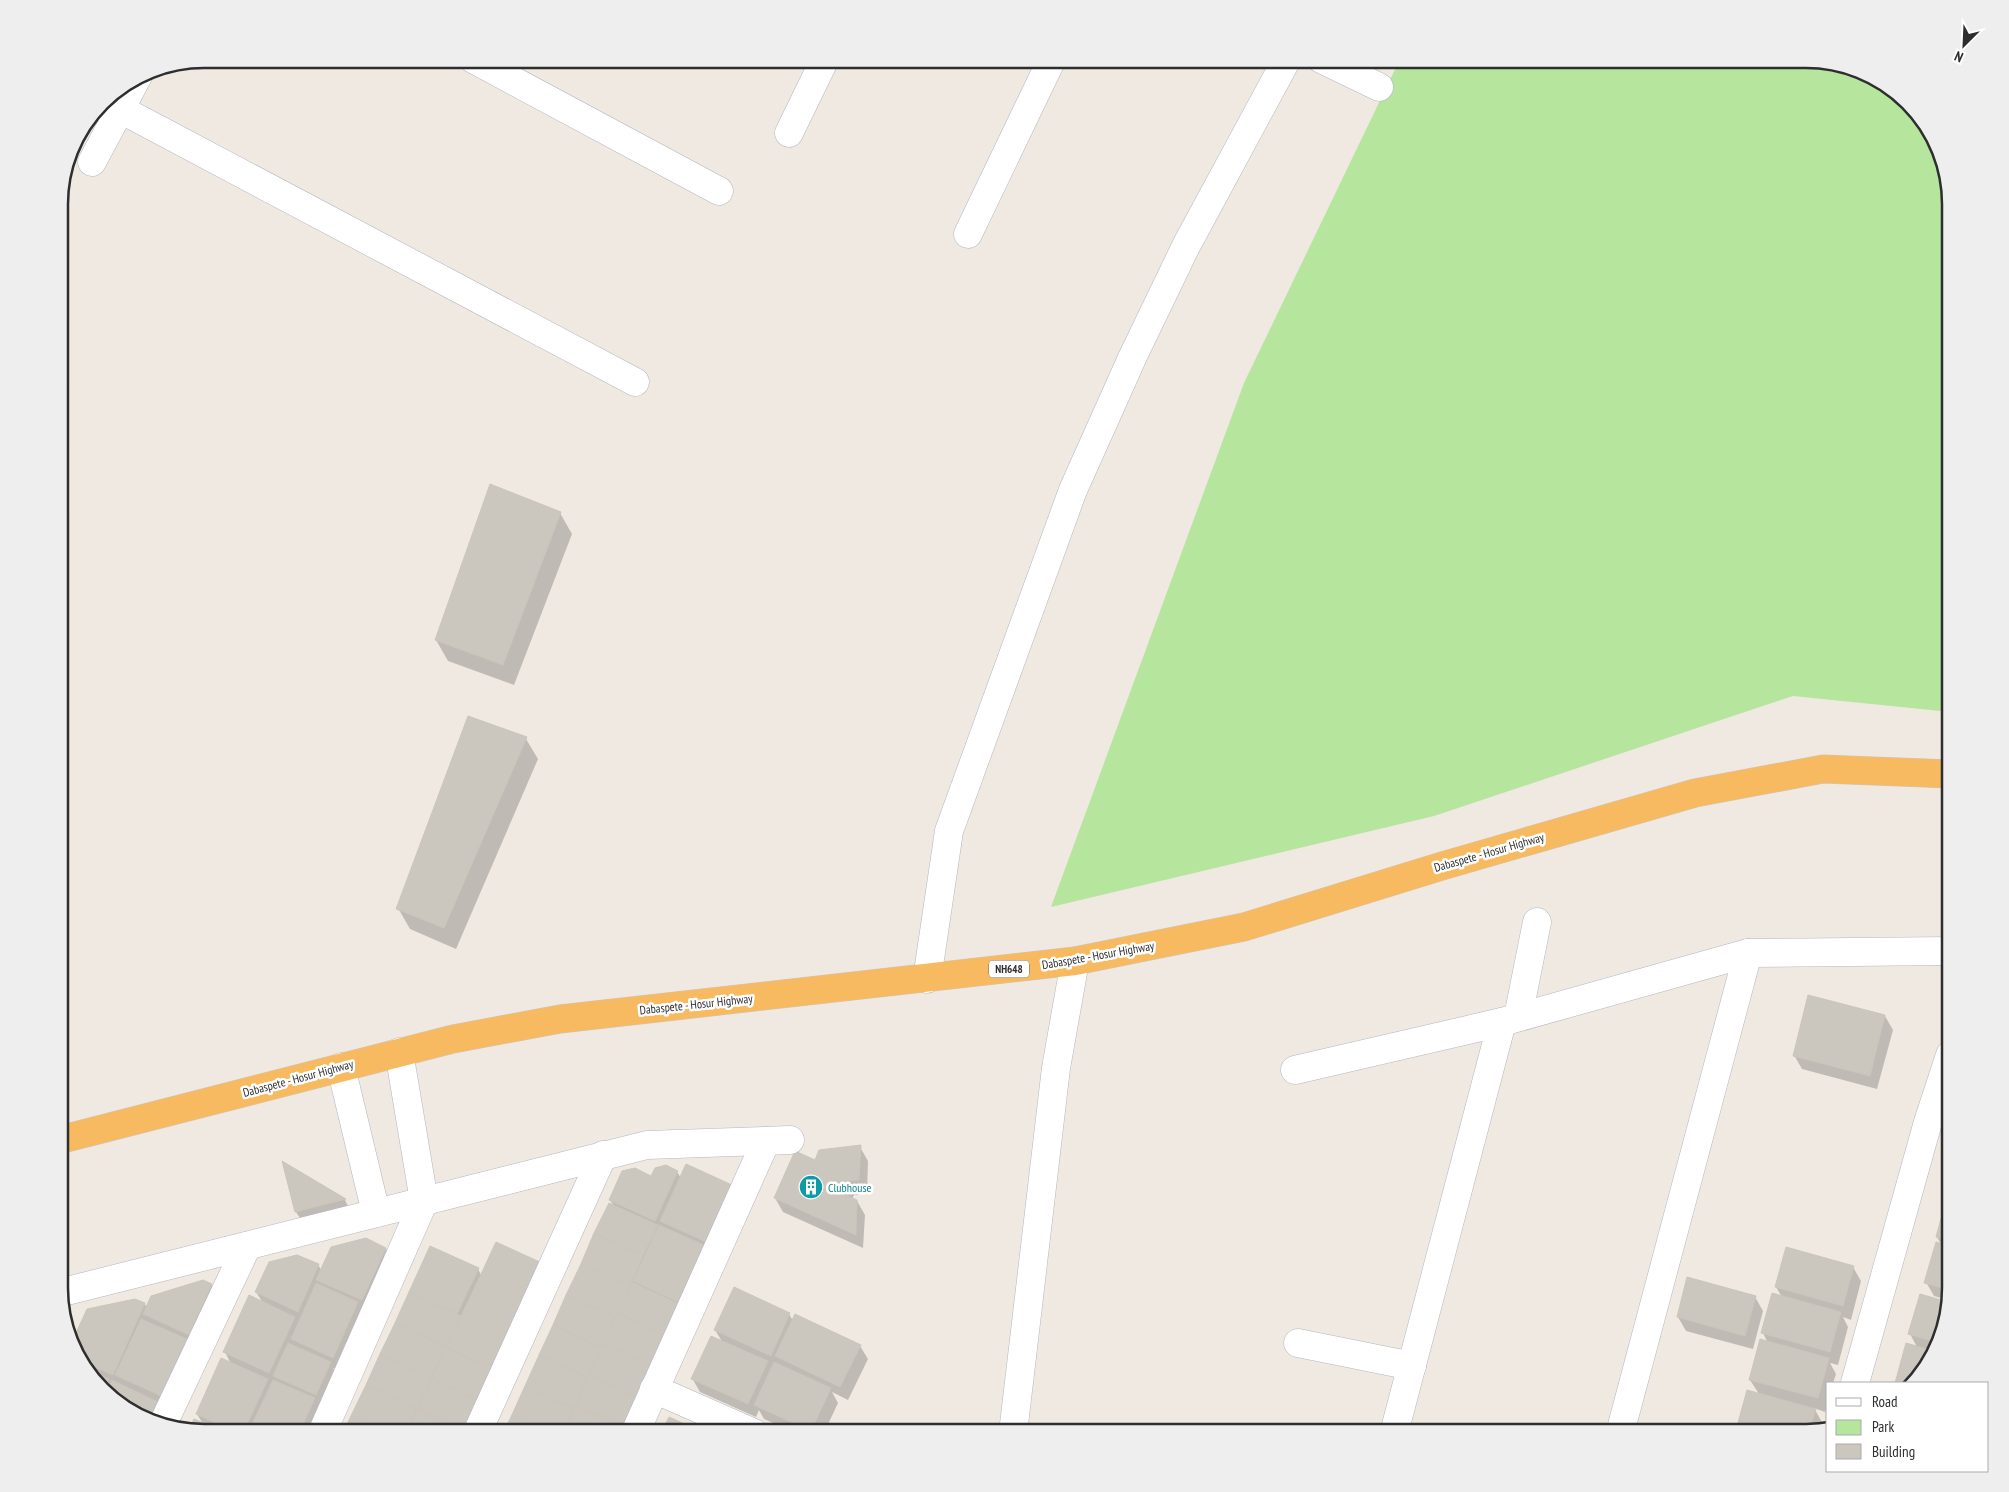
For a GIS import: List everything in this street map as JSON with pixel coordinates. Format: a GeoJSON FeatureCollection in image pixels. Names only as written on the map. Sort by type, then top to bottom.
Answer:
{"type":"FeatureCollection","features":[{"type":"Feature","properties":{"kind":"highway","name":"Dabaspete - Hosur Highway"},"geometry":{"type":"LineString","coordinates":[[68,1138],[399,1052],[453,1039],[560,1019],[927,979],[1075,960],[1244,927],[1442,866],[1695,793],[1824,769],[1942,774]]}},
{"type":"Feature","properties":{"kind":"street"},"geometry":{"type":"LineString","coordinates":[[488,67],[719,191]]}},
{"type":"Feature","properties":{"kind":"street"},"geometry":{"type":"LineString","coordinates":[[789,133],[821,67]]}},
{"type":"Feature","properties":{"kind":"street"},"geometry":{"type":"LineString","coordinates":[[968,234],[1048,67]]}},
{"type":"Feature","properties":{"kind":"street"},"geometry":{"type":"LineString","coordinates":[[927,979],[949,831],[1073,490],[1133,356],[1186,246],[1283,67]]}},
{"type":"Feature","properties":{"kind":"street"},"geometry":{"type":"LineString","coordinates":[[1337,67],[1379,88]]}},
{"type":"Feature","properties":{"kind":"street"},"geometry":{"type":"LineString","coordinates":[[92,162],[131,89]]}},
{"type":"Feature","properties":{"kind":"street"},"geometry":{"type":"LineString","coordinates":[[120,109],[635,382]]}},
{"type":"Feature","properties":{"kind":"street"},"geometry":{"type":"LineString","coordinates":[[1396,1424],[1537,922]]}},
{"type":"Feature","properties":{"kind":"street"},"geometry":{"type":"LineString","coordinates":[[1296,1070],[1510,1020],[1748,952],[1942,951]]}},
{"type":"Feature","properties":{"kind":"street"},"geometry":{"type":"LineString","coordinates":[[1622,1424],[1748,952]]}},
{"type":"Feature","properties":{"kind":"street"},"geometry":{"type":"LineString","coordinates":[[1014,1424],[1056,1068],[1075,960]]}},
{"type":"Feature","properties":{"kind":"street"},"geometry":{"type":"LineString","coordinates":[[326,1424],[424,1201],[399,1052]]}},
{"type":"Feature","properties":{"kind":"street"},"geometry":{"type":"LineString","coordinates":[[341,1066],[376,1213]]}},
{"type":"Feature","properties":{"kind":"street"},"geometry":{"type":"LineString","coordinates":[[1855,1382],[1939,1125],[1942,1106]]}},
{"type":"Feature","properties":{"kind":"street"},"geometry":{"type":"LineString","coordinates":[[68,1295],[247,1246],[647,1145],[778,1141],[638,1424]]}},
{"type":"Feature","properties":{"kind":"street"},"geometry":{"type":"LineString","coordinates":[[482,1424],[603,1155]]}},
{"type":"Feature","properties":{"kind":"street"},"geometry":{"type":"LineString","coordinates":[[165,1419],[247,1246]]}},
{"type":"Feature","properties":{"kind":"street"},"geometry":{"type":"LineString","coordinates":[[1298,1343],[1412,1366]]}},
{"type":"Feature","properties":{"kind":"street"},"geometry":{"type":"LineString","coordinates":[[654,1389],[734,1424]]}},
{"type":"Feature","properties":{"kind":"green space"},"geometry":{"type":"Polygon","coordinates":[[[1396,67],[1806,67],[1832,70],[1866,81],[1902,107],[1919,128],[1928,143],[1940,185],[1942,203],[1942,711],[1793,696],[1434,816],[1051,907],[1244,383],[1396,67]]]}},
{"type":"Feature","properties":{"kind":"building"},"geometry":{"type":"Polygon","coordinates":[[[490,484],[561,512],[503,665],[435,640],[490,484]]]}},
{"type":"Feature","properties":{"kind":"building"},"geometry":{"type":"Polygon","coordinates":[[[468,716],[527,737],[444,928],[396,909],[468,716]]]}},
{"type":"Feature","properties":{"kind":"building"},"geometry":{"type":"Polygon","coordinates":[[[1808,995],[1885,1015],[1870,1076],[1793,1056],[1808,995]]]}},
{"type":"Feature","properties":{"kind":"building","name":"Clubhouse"},"geometry":{"type":"Polygon","coordinates":[[[861,1145],[859,1180],[846,1181],[841,1193],[857,1200],[856,1235],[774,1198],[795,1151],[815,1160],[819,1150],[861,1145]]]}},
{"type":"Feature","properties":{"kind":"building"},"geometry":{"type":"Polygon","coordinates":[[[282,1161],[346,1199],[295,1212],[282,1161]]]}},
{"type":"Feature","properties":{"kind":"building"},"geometry":{"type":"Polygon","coordinates":[[[686,1164],[732,1185],[706,1242],[660,1221],[686,1164]]]}},
{"type":"Feature","properties":{"kind":"building"},"geometry":{"type":"Polygon","coordinates":[[[666,1165],[678,1171],[655,1221],[609,1200],[622,1171],[635,1168],[651,1176],[655,1168],[666,1165]]]}},
{"type":"Feature","properties":{"kind":"building"},"geometry":{"type":"Polygon","coordinates":[[[609,1203],[658,1225],[643,1256],[594,1233],[609,1203]]]}},
{"type":"Feature","properties":{"kind":"building"},"geometry":{"type":"Polygon","coordinates":[[[1942,1215],[1942,1239],[1936,1237],[1942,1215]]]}},
{"type":"Feature","properties":{"kind":"building"},"geometry":{"type":"Polygon","coordinates":[[[659,1225],[704,1245],[678,1302],[633,1281],[659,1225]]]}},
{"type":"Feature","properties":{"kind":"building"},"geometry":{"type":"Polygon","coordinates":[[[594,1233],[643,1256],[630,1286],[581,1264],[594,1233]]]}},
{"type":"Feature","properties":{"kind":"building"},"geometry":{"type":"Polygon","coordinates":[[[366,1238],[386,1248],[362,1300],[316,1280],[331,1247],[366,1238]]]}},
{"type":"Feature","properties":{"kind":"building"},"geometry":{"type":"Polygon","coordinates":[[[496,1242],[542,1263],[521,1308],[475,1287],[496,1242]]]}},
{"type":"Feature","properties":{"kind":"building"},"geometry":{"type":"Polygon","coordinates":[[[1936,1242],[1942,1244],[1942,1288],[1924,1283],[1936,1242]]]}},
{"type":"Feature","properties":{"kind":"building"},"geometry":{"type":"Polygon","coordinates":[[[430,1246],[479,1268],[457,1314],[409,1292],[430,1246]]]}},
{"type":"Feature","properties":{"kind":"building"},"geometry":{"type":"Polygon","coordinates":[[[1786,1247],[1854,1266],[1843,1306],[1775,1287],[1786,1247]]]}},
{"type":"Feature","properties":{"kind":"building"},"geometry":{"type":"Polygon","coordinates":[[[297,1255],[319,1264],[298,1312],[255,1292],[269,1262],[297,1255]]]}},
{"type":"Feature","properties":{"kind":"building"},"geometry":{"type":"Polygon","coordinates":[[[581,1264],[630,1286],[616,1317],[566,1295],[581,1264]]]}},
{"type":"Feature","properties":{"kind":"building"},"geometry":{"type":"Polygon","coordinates":[[[1687,1277],[1756,1296],[1745,1336],[1677,1317],[1687,1277]]]}},
{"type":"Feature","properties":{"kind":"building"},"geometry":{"type":"Polygon","coordinates":[[[203,1280],[212,1284],[189,1335],[143,1314],[151,1296],[203,1280]]]}},
{"type":"Feature","properties":{"kind":"building"},"geometry":{"type":"Polygon","coordinates":[[[632,1282],[679,1304],[665,1335],[617,1313],[632,1282]]]}},
{"type":"Feature","properties":{"kind":"building"},"geometry":{"type":"Polygon","coordinates":[[[316,1283],[358,1302],[333,1358],[291,1339],[316,1283]]]}},
{"type":"Feature","properties":{"kind":"building"},"geometry":{"type":"Polygon","coordinates":[[[475,1287],[521,1308],[507,1338],[461,1316],[475,1287]]]}},
{"type":"Feature","properties":{"kind":"building"},"geometry":{"type":"Polygon","coordinates":[[[734,1287],[790,1313],[771,1356],[714,1330],[734,1287]]]}},
{"type":"Feature","properties":{"kind":"building"},"geometry":{"type":"Polygon","coordinates":[[[409,1292],[461,1316],[446,1347],[395,1323],[409,1292]]]}},
{"type":"Feature","properties":{"kind":"building"},"geometry":{"type":"Polygon","coordinates":[[[1772,1293],[1841,1312],[1830,1352],[1761,1333],[1772,1293]]]}},
{"type":"Feature","properties":{"kind":"building"},"geometry":{"type":"Polygon","coordinates":[[[1920,1294],[1941,1300],[1937,1324],[1931,1341],[1908,1334],[1920,1294]]]}},
{"type":"Feature","properties":{"kind":"building"},"geometry":{"type":"Polygon","coordinates":[[[249,1295],[295,1317],[269,1373],[223,1352],[249,1295]]]}},
{"type":"Feature","properties":{"kind":"building"},"geometry":{"type":"Polygon","coordinates":[[[566,1295],[616,1317],[602,1348],[553,1325],[566,1295]]]}},
{"type":"Feature","properties":{"kind":"building"},"geometry":{"type":"Polygon","coordinates":[[[135,1299],[145,1303],[113,1375],[93,1366],[78,1341],[76,1334],[87,1309],[135,1299]]]}},
{"type":"Feature","properties":{"kind":"building"},"geometry":{"type":"Polygon","coordinates":[[[617,1313],[665,1335],[651,1366],[603,1344],[617,1313]]]}},
{"type":"Feature","properties":{"kind":"building"},"geometry":{"type":"Polygon","coordinates":[[[795,1314],[861,1345],[840,1387],[775,1356],[795,1314]]]}},
{"type":"Feature","properties":{"kind":"building"},"geometry":{"type":"Polygon","coordinates":[[[461,1316],[507,1338],[492,1370],[446,1347],[461,1316]]]}},
{"type":"Feature","properties":{"kind":"building"},"geometry":{"type":"Polygon","coordinates":[[[141,1319],[187,1339],[161,1396],[115,1375],[141,1319]]]}},
{"type":"Feature","properties":{"kind":"building"},"geometry":{"type":"Polygon","coordinates":[[[395,1323],[446,1347],[432,1378],[380,1354],[395,1323]]]}},
{"type":"Feature","properties":{"kind":"building"},"geometry":{"type":"Polygon","coordinates":[[[553,1325],[602,1348],[588,1378],[539,1355],[553,1325]]]}},
{"type":"Feature","properties":{"kind":"building"},"geometry":{"type":"Polygon","coordinates":[[[711,1336],[768,1361],[748,1404],[691,1379],[711,1336]]]}},
{"type":"Feature","properties":{"kind":"building"},"geometry":{"type":"Polygon","coordinates":[[[1760,1339],[1829,1358],[1818,1398],[1749,1380],[1760,1339]]]}},
{"type":"Feature","properties":{"kind":"building"},"geometry":{"type":"Polygon","coordinates":[[[288,1343],[331,1362],[316,1395],[273,1376],[288,1343]]]}},
{"type":"Feature","properties":{"kind":"building"},"geometry":{"type":"Polygon","coordinates":[[[1906,1343],[1928,1349],[1904,1382],[1895,1382],[1906,1343]]]}},
{"type":"Feature","properties":{"kind":"building"},"geometry":{"type":"Polygon","coordinates":[[[603,1344],[651,1366],[636,1397],[589,1375],[603,1344]]]}},
{"type":"Feature","properties":{"kind":"building"},"geometry":{"type":"Polygon","coordinates":[[[446,1347],[492,1370],[478,1401],[432,1378],[446,1347]]]}},
{"type":"Feature","properties":{"kind":"building"},"geometry":{"type":"Polygon","coordinates":[[[380,1354],[432,1378],[417,1409],[366,1385],[380,1354]]]}},
{"type":"Feature","properties":{"kind":"building"},"geometry":{"type":"Polygon","coordinates":[[[539,1355],[588,1378],[574,1409],[525,1386],[539,1355]]]}},
{"type":"Feature","properties":{"kind":"building"},"geometry":{"type":"Polygon","coordinates":[[[221,1358],[268,1379],[247,1424],[218,1424],[196,1414],[221,1358]]]}},
{"type":"Feature","properties":{"kind":"building"},"geometry":{"type":"Polygon","coordinates":[[[774,1362],[831,1388],[814,1424],[796,1424],[754,1405],[774,1362]]]}},
{"type":"Feature","properties":{"kind":"building"},"geometry":{"type":"Polygon","coordinates":[[[98,1374],[109,1379],[107,1384],[98,1374]]]}},
{"type":"Feature","properties":{"kind":"building"},"geometry":{"type":"Polygon","coordinates":[[[589,1375],[636,1397],[625,1424],[614,1424],[575,1406],[589,1375]]]}},
{"type":"Feature","properties":{"kind":"building"},"geometry":{"type":"Polygon","coordinates":[[[432,1378],[478,1401],[467,1424],[449,1424],[417,1409],[432,1378]]]}},
{"type":"Feature","properties":{"kind":"building"},"geometry":{"type":"Polygon","coordinates":[[[112,1380],[158,1402],[152,1414],[128,1402],[109,1386],[112,1380]]]}},
{"type":"Feature","properties":{"kind":"building"},"geometry":{"type":"Polygon","coordinates":[[[273,1380],[315,1398],[303,1424],[252,1424],[273,1380]]]}},
{"type":"Feature","properties":{"kind":"building"},"geometry":{"type":"Polygon","coordinates":[[[366,1385],[417,1409],[411,1424],[368,1424],[351,1416],[366,1385]]]}},
{"type":"Feature","properties":{"kind":"building"},"geometry":{"type":"Polygon","coordinates":[[[525,1386],[574,1409],[567,1424],[527,1424],[511,1417],[525,1386]]]}},
{"type":"Feature","properties":{"kind":"building"},"geometry":{"type":"Polygon","coordinates":[[[1747,1390],[1816,1409],[1812,1424],[1738,1424],[1747,1390]]]}},
{"type":"Feature","properties":{"kind":"building"},"geometry":{"type":"Polygon","coordinates":[[[575,1406],[614,1424],[567,1424],[575,1406]]]}},
{"type":"Feature","properties":{"kind":"building"},"geometry":{"type":"Polygon","coordinates":[[[417,1409],[449,1424],[411,1424],[417,1409]]]}},
{"type":"Feature","properties":{"kind":"building"},"geometry":{"type":"Polygon","coordinates":[[[351,1416],[368,1424],[347,1424],[351,1416]]]}},
{"type":"Feature","properties":{"kind":"building"},"geometry":{"type":"Polygon","coordinates":[[[511,1417],[527,1424],[508,1424],[511,1417]]]}},
{"type":"Feature","properties":{"kind":"building"},"geometry":{"type":"Polygon","coordinates":[[[669,1417],[685,1424],[666,1424],[669,1417]]]}},
{"type":"Feature","properties":{"kind":"building"},"geometry":{"type":"Polygon","coordinates":[[[194,1419],[205,1424],[203,1424],[192,1423],[194,1419]]]}},
{"type":"Feature","properties":{"kind":"place","name":"Clubhouse"},"geometry":{"type":"Point","coordinates":[811,1187]}}]}
